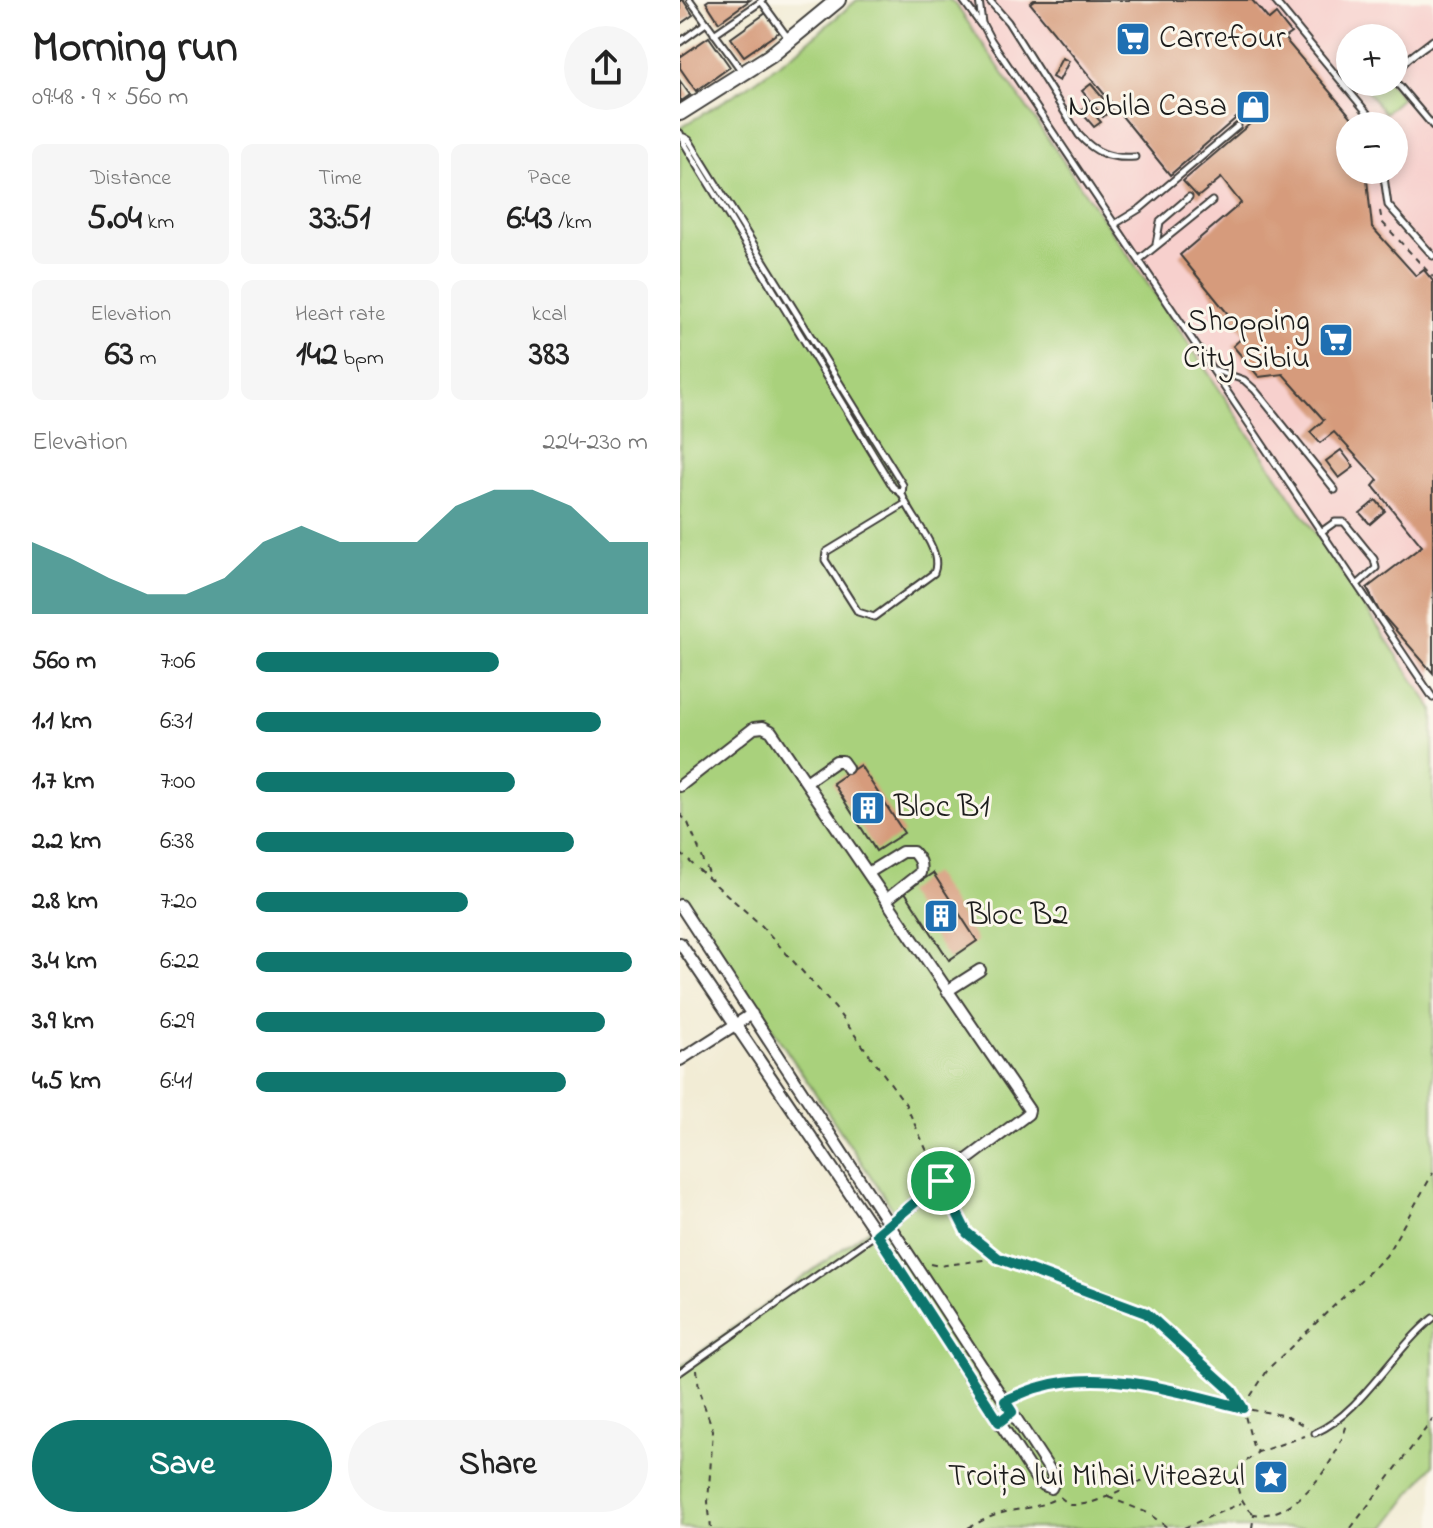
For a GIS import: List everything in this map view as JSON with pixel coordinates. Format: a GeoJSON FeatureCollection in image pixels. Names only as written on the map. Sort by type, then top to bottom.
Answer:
{"type":"FeatureCollection","features":[{"type":"Feature","properties":{"kind":"street"},"geometry":{"type":"LineString","coordinates":[[680,113],[744,74],[790,41],[832,2]]}},
{"type":"Feature","properties":{"kind":"street"},"geometry":{"type":"LineString","coordinates":[[680,786],[754,728],[763,727],[771,731],[1029,1110],[1028,1114],[888,1222],[877,1234]]}},
{"type":"Feature","properties":{"kind":"street"},"geometry":{"type":"LineString","coordinates":[[806,782],[836,761],[842,761],[847,768]]}},
{"type":"Feature","properties":{"kind":"street"},"geometry":{"type":"LineString","coordinates":[[868,873],[902,852],[913,852],[919,859],[920,873],[886,900]]}},
{"type":"Feature","properties":{"kind":"street"},"geometry":{"type":"LineString","coordinates":[[680,905],[1053,1475],[1051,1488],[1039,1483],[877,1234],[680,943]]}},
{"type":"Feature","properties":{"kind":"street"},"geometry":{"type":"LineString","coordinates":[[947,991],[980,970]]}},
{"type":"Feature","properties":{"kind":"street"},"geometry":{"type":"LineString","coordinates":[[680,1060],[752,1014]]}},
{"type":"Feature","properties":{"kind":"street"},"geometry":{"type":"LineString","coordinates":[[999,1422],[1012,1412]]}},
{"type":"Feature","properties":{"kind":"lane"},"geometry":{"type":"LineString","coordinates":[[690,0],[744,74]]}},
{"type":"Feature","properties":{"kind":"lane"},"geometry":{"type":"LineString","coordinates":[[963,0],[1433,698]]}},
{"type":"Feature","properties":{"kind":"lane"},"geometry":{"type":"LineString","coordinates":[[979,0],[982,23],[991,40]]}},
{"type":"Feature","properties":{"kind":"lane"},"geometry":{"type":"LineString","coordinates":[[989,0],[1008,22],[1089,146],[1103,155],[1118,159],[1135,157]]}},
{"type":"Feature","properties":{"kind":"lane"},"geometry":{"type":"LineString","coordinates":[[1274,0],[1366,112]]}},
{"type":"Feature","properties":{"kind":"lane"},"geometry":{"type":"LineString","coordinates":[[714,34],[761,1],[790,41]]}},
{"type":"Feature","properties":{"kind":"lane"},"geometry":{"type":"LineString","coordinates":[[680,42],[706,23]]}},
{"type":"Feature","properties":{"kind":"lane"},"geometry":{"type":"LineString","coordinates":[[1433,40],[1398,69],[1395,77],[1433,126]]}},
{"type":"Feature","properties":{"kind":"lane"},"geometry":{"type":"LineString","coordinates":[[1115,224],[1141,208],[1238,126]]}},
{"type":"Feature","properties":{"kind":"lane"},"geometry":{"type":"LineString","coordinates":[[681,135],[893,487],[902,494],[935,554],[937,566],[934,573],[874,617],[865,616],[858,612],[825,560],[826,552],[905,504]]}},
{"type":"Feature","properties":{"kind":"lane"},"geometry":{"type":"LineString","coordinates":[[1385,184],[1388,205],[1433,256]]}},
{"type":"Feature","properties":{"kind":"lane"},"geometry":{"type":"LineString","coordinates":[[1156,245],[1160,222],[1189,197]]}},
{"type":"Feature","properties":{"kind":"lane"},"geometry":{"type":"LineString","coordinates":[[1139,260],[1212,201]]}},
{"type":"Feature","properties":{"kind":"lane"},"geometry":{"type":"LineString","coordinates":[[1214,370],[1244,380],[1255,390],[1335,490]]}},
{"type":"Feature","properties":{"kind":"lane"},"geometry":{"type":"LineString","coordinates":[[1321,532],[1335,522],[1344,522],[1374,559],[1376,568],[1357,585]]}},
{"type":"Feature","properties":{"kind":"lane"},"geometry":{"type":"LineString","coordinates":[[680,1372],[877,1234]]}},
{"type":"Feature","properties":{"kind":"lane"},"geometry":{"type":"LineString","coordinates":[[1315,1433],[1331,1425],[1351,1406],[1419,1329],[1433,1318]]}},
{"type":"Feature","properties":{"kind":"path"},"geometry":{"type":"LineString","coordinates":[[680,814],[688,823],[712,883]]}},
{"type":"Feature","properties":{"kind":"path"},"geometry":{"type":"LineString","coordinates":[[680,853],[761,925],[835,1008],[905,1103],[967,1233],[998,1258],[1146,1313],[1232,1391],[1243,1408],[1253,1446],[1258,1452]]}},
{"type":"Feature","properties":{"kind":"path"},"geometry":{"type":"LineString","coordinates":[[1243,1408],[1269,1368],[1386,1256],[1433,1173]]}},
{"type":"Feature","properties":{"kind":"path"},"geometry":{"type":"LineString","coordinates":[[913,1261],[939,1266],[998,1258]]}},
{"type":"Feature","properties":{"kind":"path"},"geometry":{"type":"LineString","coordinates":[[697,1360],[699,1391],[713,1430],[708,1502],[711,1528]]}},
{"type":"Feature","properties":{"kind":"path"},"geometry":{"type":"LineString","coordinates":[[1005,1401],[1040,1386],[1078,1381],[1146,1383],[1294,1418],[1315,1433]]}},
{"type":"Feature","properties":{"kind":"path"},"geometry":{"type":"LineString","coordinates":[[1315,1433],[1258,1452],[1240,1466],[1237,1482],[1243,1502],[1254,1514],[1280,1511],[1315,1482],[1332,1459],[1345,1431],[1351,1406]]}},
{"type":"Feature","properties":{"kind":"path"},"geometry":{"type":"LineString","coordinates":[[1351,1528],[1433,1419]]}},
{"type":"Feature","properties":{"kind":"path"},"geometry":{"type":"LineString","coordinates":[[968,1528],[1011,1511],[1039,1506],[1059,1496],[1070,1505],[1083,1506],[1134,1484],[1191,1474],[1217,1476],[1237,1482]]}},
{"type":"Feature","properties":{"kind":"path"},"geometry":{"type":"LineString","coordinates":[[1107,1496],[1148,1513],[1168,1528]]}},
{"type":"Feature","properties":{"kind":"path"},"geometry":{"type":"LineString","coordinates":[[1184,1528],[1243,1502]]}},
{"type":"Feature","properties":{"kind":"path"},"geometry":{"type":"LineString","coordinates":[[1252,1528],[1254,1514]]}},
{"type":"Feature","properties":{"kind":"shaded area"},"geometry":{"type":"Polygon","coordinates":[[[950,0],[1433,0],[1433,709],[957,5],[950,0]]]}},
{"type":"Feature","properties":{"kind":"green space"},"geometry":{"type":"Polygon","coordinates":[[[857,0],[950,0],[956,5],[1187,341],[1433,709],[1433,1465],[1385,1528],[680,1528],[680,1367],[894,1211],[680,891],[680,128],[748,86],[798,50],[857,0]]]}},
{"type":"Feature","properties":{"kind":"green space"},"geometry":{"type":"Polygon","coordinates":[[[1371,96],[1400,96],[1402,98],[1384,112],[1371,96]]]}},
{"type":"Feature","properties":{"kind":"building"},"geometry":{"type":"Polygon","coordinates":[[[680,0],[693,15],[680,24],[680,0]]]}},
{"type":"Feature","properties":{"kind":"building"},"geometry":{"type":"Polygon","coordinates":[[[750,0],[719,22],[706,2],[750,0]]]}},
{"type":"Feature","properties":{"kind":"building","name":"Shopping City Sibiu"},"geometry":{"type":"Polygon","coordinates":[[[1034,0],[1252,0],[1269,20],[1276,14],[1291,33],[1284,38],[1347,112],[1336,112],[1336,184],[1367,184],[1372,227],[1416,276],[1424,270],[1433,281],[1433,673],[1379,611],[1367,588],[1422,546],[1373,486],[1378,480],[1334,432],[1320,443],[1310,432],[1324,420],[1283,374],[1259,377],[1233,346],[1245,335],[1180,255],[1241,203],[1221,178],[1198,197],[1183,181],[1251,123],[1242,113],[1170,175],[1030,3],[1034,0]]]}},
{"type":"Feature","properties":{"kind":"building"},"geometry":{"type":"Polygon","coordinates":[[[766,13],[779,32],[744,56],[731,38],[766,13]]]}},
{"type":"Feature","properties":{"kind":"building"},"geometry":{"type":"Polygon","coordinates":[[[709,37],[730,67],[696,91],[680,68],[680,57],[709,37]]]}},
{"type":"Feature","properties":{"kind":"building"},"geometry":{"type":"Polygon","coordinates":[[[1062,58],[1069,61],[1059,81],[1052,77],[1062,58]]]}},
{"type":"Feature","properties":{"kind":"building"},"geometry":{"type":"Polygon","coordinates":[[[680,81],[690,95],[680,102],[680,81]]]}},
{"type":"Feature","properties":{"kind":"building"},"geometry":{"type":"Polygon","coordinates":[[[1091,84],[1112,109],[1103,117],[1082,91],[1091,84]]]}},
{"type":"Feature","properties":{"kind":"building"},"geometry":{"type":"Polygon","coordinates":[[[1087,106],[1101,122],[1094,127],[1080,111],[1087,106]]]}},
{"type":"Feature","properties":{"kind":"building"},"geometry":{"type":"Polygon","coordinates":[[[1341,450],[1354,467],[1339,478],[1326,461],[1341,450]]]}},
{"type":"Feature","properties":{"kind":"building"},"geometry":{"type":"Polygon","coordinates":[[[1376,500],[1385,511],[1370,524],[1360,513],[1376,500]]]}},
{"type":"Feature","properties":{"kind":"building","name":"Bloc B1"},"geometry":{"type":"Polygon","coordinates":[[[860,765],[904,833],[876,851],[833,783],[860,765]]]}},
{"type":"Feature","properties":{"kind":"building","name":"Bloc B2"},"geometry":{"type":"Polygon","coordinates":[[[933,873],[977,941],[949,960],[905,892],[933,873]]]}},
{"type":"Feature","properties":{"kind":"place","name":"Carrefour"},"geometry":{"type":"Point","coordinates":[1133,39]}},
{"type":"Feature","properties":{"kind":"place","name":"Nobila Casa"},"geometry":{"type":"Point","coordinates":[1253,107]}},
{"type":"Feature","properties":{"kind":"place","name":"Shopping City Sibiu"},"geometry":{"type":"Point","coordinates":[1336,340]}},
{"type":"Feature","properties":{"kind":"place","name":"Bloc B1"},"geometry":{"type":"Point","coordinates":[868,808]}},
{"type":"Feature","properties":{"kind":"place","name":"Bloc B2"},"geometry":{"type":"Point","coordinates":[941,916]}},
{"type":"Feature","properties":{"kind":"place","name":"Troița lui Mihai Viteazul"},"geometry":{"type":"Point","coordinates":[1271,1477]}},
{"type":"Feature","properties":{"kind":"route"},"geometry":{"type":"LineString","coordinates":[[941,1181],[967,1233],[998,1258],[1146,1313],[1232,1391],[1243,1408],[1146,1383],[1078,1381],[1040,1386],[1005,1401],[1012,1412],[999,1422],[877,1234],[941,1181]]}}]}
